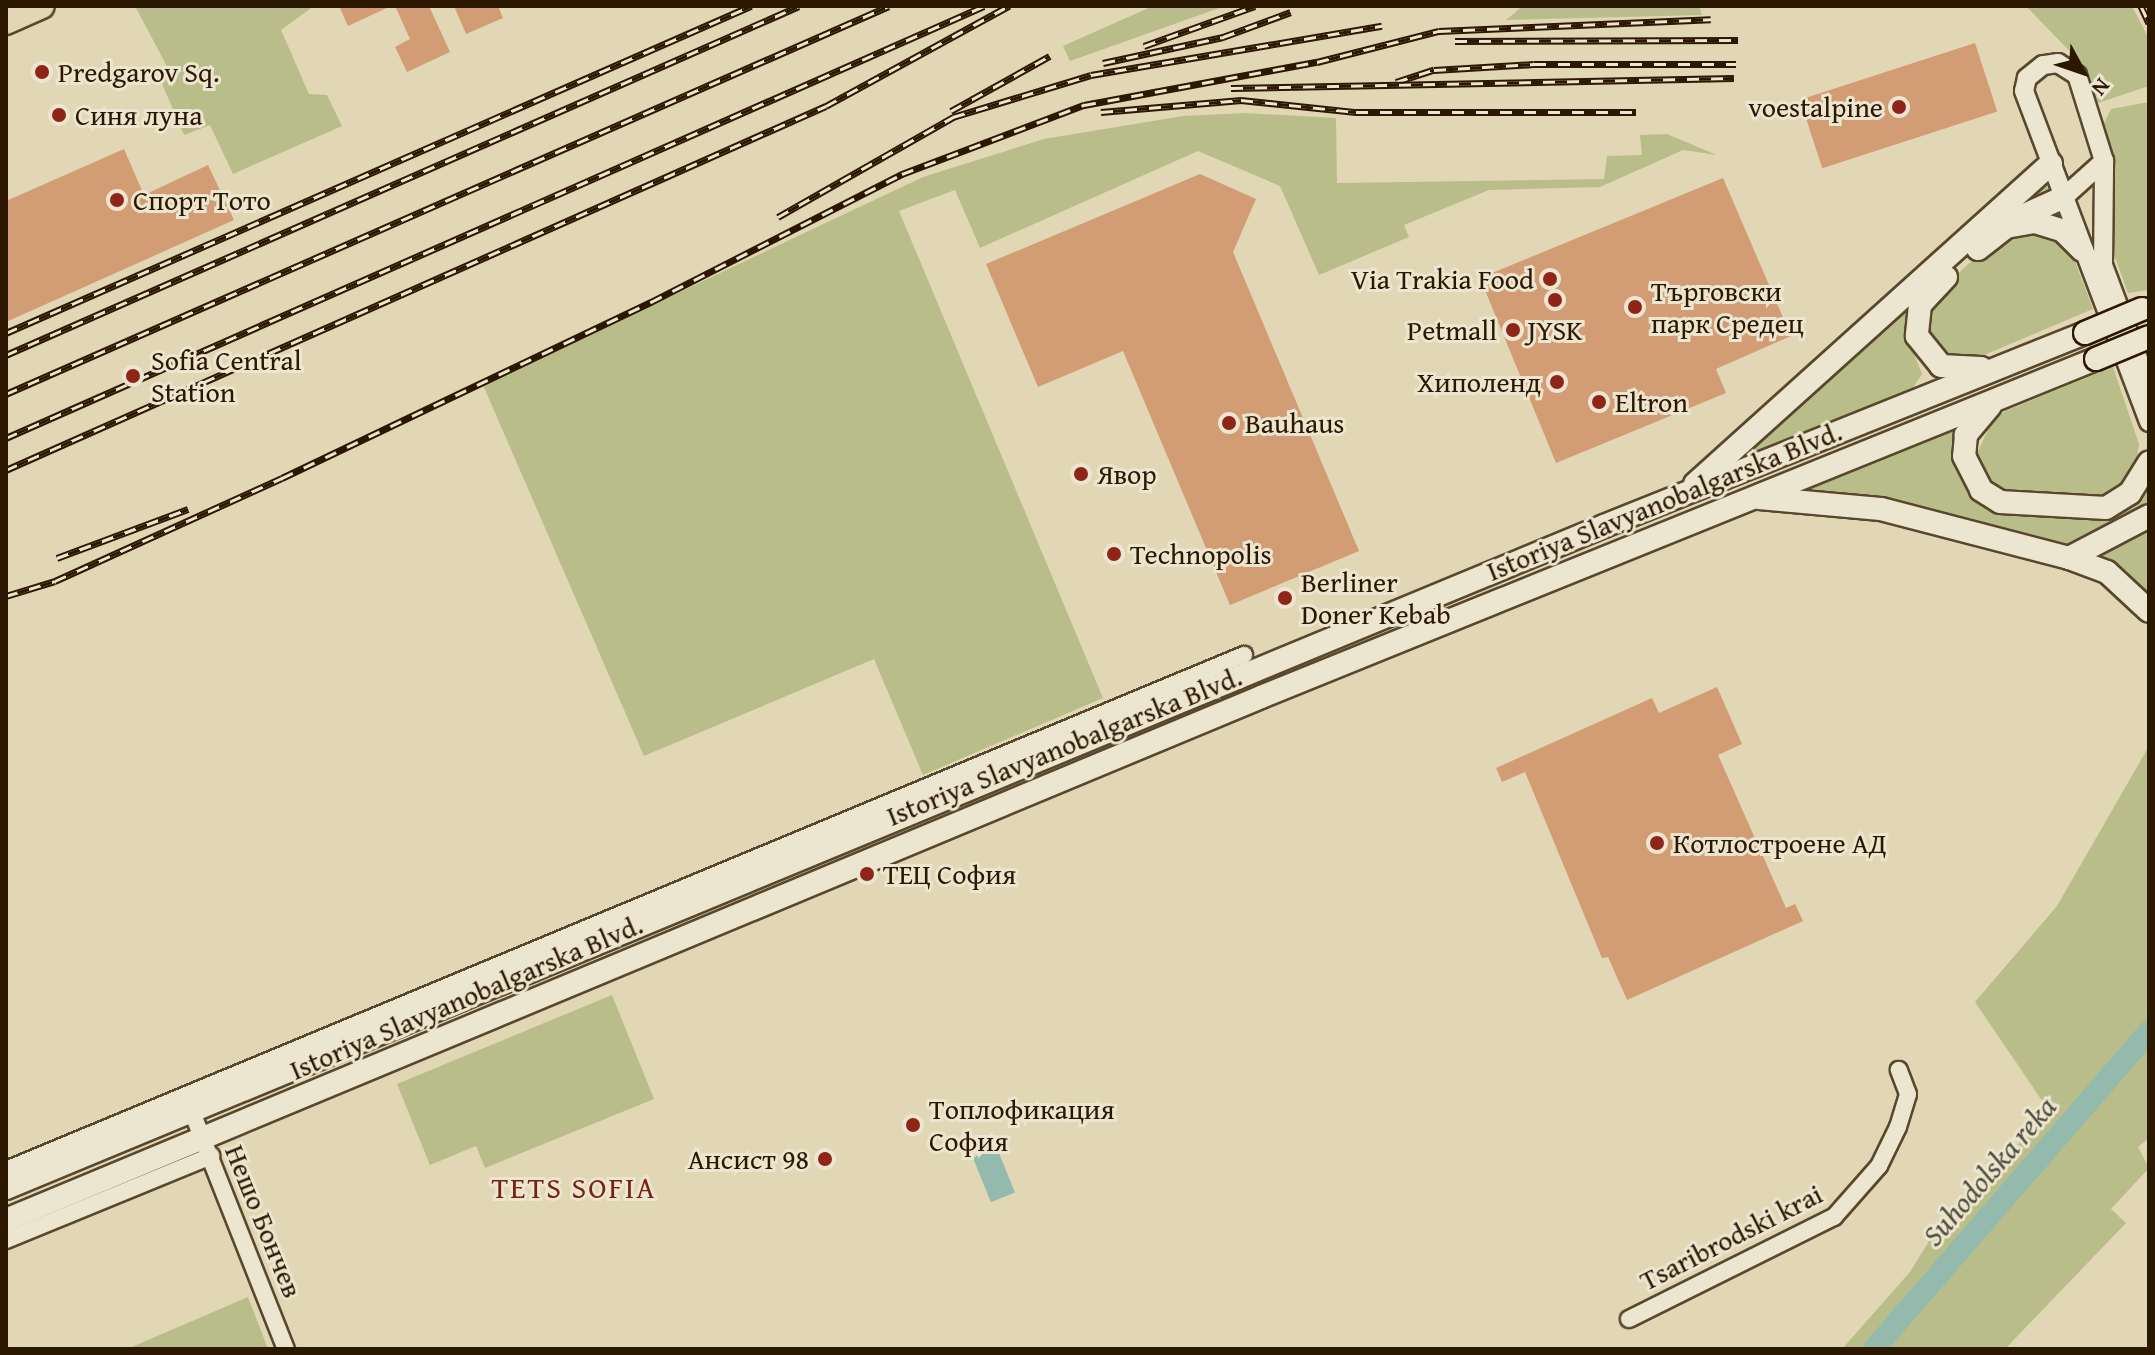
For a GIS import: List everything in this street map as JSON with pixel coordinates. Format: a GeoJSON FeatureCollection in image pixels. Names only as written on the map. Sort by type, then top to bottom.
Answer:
{"type":"FeatureCollection","features":[{"type":"Feature","properties":{"kind":"main road"},"geometry":{"type":"LineString","coordinates":[[6,22],[42,6]]}},
{"type":"Feature","properties":{"kind":"main road"},"geometry":{"type":"LineString","coordinates":[[1684,494],[2051,163]]}},
{"type":"Feature","properties":{"kind":"main road"},"geometry":{"type":"LineString","coordinates":[[2002,366],[1941,366],[1923,350],[1916,328],[1930,292],[1989,238],[2023,212],[2064,197]]}},
{"type":"Feature","properties":{"kind":"main road"},"geometry":{"type":"LineString","coordinates":[[1989,238],[2035,222],[2062,230],[2082,250]]}},
{"type":"Feature","properties":{"kind":"main road","name":"Istoriya Slavyanobalgarska Blvd."},"geometry":{"type":"LineString","coordinates":[[6,1188],[1684,494],[2146,308]]}},
{"type":"Feature","properties":{"kind":"main road","name":"Istoriya Slavyanobalgarska Blvd."},"geometry":{"type":"LineString","coordinates":[[6,1220],[207,1148],[1750,497],[2149,337]]}},
{"type":"Feature","properties":{"kind":"main road"},"geometry":{"type":"LineString","coordinates":[[2003,397],[1972,424],[1964,446],[1969,472],[2000,502],[2106,508],[2130,493],[2149,463]]}},
{"type":"Feature","properties":{"kind":"main road"},"geometry":{"type":"LineString","coordinates":[[1750,497],[1881,509],[2069,558],[2107,572],[2149,611]]}},
{"type":"Feature","properties":{"kind":"main road"},"geometry":{"type":"LineString","coordinates":[[2069,558],[2149,516]]}},
{"type":"Feature","properties":{"kind":"street"},"geometry":{"type":"LineString","coordinates":[[2149,388],[2103,265],[2104,161],[2077,75],[2050,63],[2031,72],[2024,91],[2149,422]]}},
{"type":"Feature","properties":{"kind":"street"},"geometry":{"type":"LineString","coordinates":[[2064,197],[2104,161]]}},
{"type":"Feature","properties":{"kind":"street","name":"Istoriya Slavyanobalgarska Blvd."},"geometry":{"type":"LineString","coordinates":[[6,1170],[1244,655]]}},
{"type":"Feature","properties":{"kind":"street","name":"Tsaribrodski krai"},"geometry":{"type":"LineString","coordinates":[[1629,1319],[1834,1217],[1879,1166],[1898,1127],[1908,1094],[1899,1070]]}},
{"type":"Feature","properties":{"kind":"street","name":"Нешо Бончев"},"geometry":{"type":"LineString","coordinates":[[192,1112],[286,1349]]}},
{"type":"Feature","properties":{"kind":"street","name":"Istoriya Slavyanobalgarska Blvd."},"geometry":{"type":"LineString","coordinates":[[6,1240],[207,1148]]}},
{"type":"Feature","properties":{"kind":"green space"},"geometry":{"type":"Polygon","coordinates":[[[135,6],[314,6],[281,30],[309,94],[327,95],[342,126],[233,174],[210,125],[184,135],[160,79],[171,74],[135,6]]]}},
{"type":"Feature","properties":{"kind":"green space"},"geometry":{"type":"Polygon","coordinates":[[[1153,6],[1225,6],[1070,61],[1063,46],[1153,6]]]}},
{"type":"Feature","properties":{"kind":"green space"},"geometry":{"type":"Polygon","coordinates":[[[1523,6],[1699,6],[1702,15],[1506,20],[1523,6]]]}},
{"type":"Feature","properties":{"kind":"green space"},"geometry":{"type":"Polygon","coordinates":[[[2026,6],[2132,6],[2149,39],[2149,86],[2098,103],[2084,66],[2026,6]]]}},
{"type":"Feature","properties":{"kind":"green space"},"geometry":{"type":"Polygon","coordinates":[[[2149,102],[2149,290],[2128,293],[2112,249],[2115,171],[2103,125],[2111,109],[2149,102]]]}},
{"type":"Feature","properties":{"kind":"green space"},"geometry":{"type":"Polygon","coordinates":[[[1245,113],[1336,118],[1337,183],[1604,179],[1607,156],[1642,155],[1640,135],[1667,134],[1717,155],[1683,150],[1600,187],[1489,190],[1404,225],[1409,237],[1319,275],[1280,186],[1198,151],[980,248],[955,190],[899,211],[1103,698],[923,775],[874,659],[644,756],[483,385],[923,177],[1044,139],[1183,116],[1245,113]]]}},
{"type":"Feature","properties":{"kind":"green space"},"geometry":{"type":"Polygon","coordinates":[[[2045,184],[2050,191],[2025,204],[1921,293],[1905,332],[1922,374],[1911,391],[1725,465],[2033,187],[2045,184]]]}},
{"type":"Feature","properties":{"kind":"green space"},"geometry":{"type":"Polygon","coordinates":[[[2032,226],[2069,246],[2093,309],[1970,361],[1942,358],[1927,337],[1928,308],[1940,290],[1996,239],[2032,226]]]}},
{"type":"Feature","properties":{"kind":"green space"},"geometry":{"type":"Polygon","coordinates":[[[2113,367],[2139,444],[2134,479],[2108,499],[2022,502],[1988,483],[1977,453],[1991,424],[2005,411],[2113,367]]]}},
{"type":"Feature","properties":{"kind":"green space"},"geometry":{"type":"Polygon","coordinates":[[[1965,426],[1987,504],[2019,514],[2104,515],[2148,481],[2149,509],[2063,551],[1863,498],[1794,494],[1965,426]]]}},
{"type":"Feature","properties":{"kind":"green space"},"geometry":{"type":"Polygon","coordinates":[[[2149,526],[2149,601],[2092,555],[2149,526]]]}},
{"type":"Feature","properties":{"kind":"green space"},"geometry":{"type":"Polygon","coordinates":[[[2149,746],[2149,1138],[2138,1147],[2149,1168],[2111,1209],[2126,1223],[2005,1349],[1842,1349],[1910,1272],[1942,1220],[2003,1163],[2047,1108],[1975,1002],[2057,906],[2149,746]]]}},
{"type":"Feature","properties":{"kind":"green space"},"geometry":{"type":"Polygon","coordinates":[[[612,995],[654,1099],[485,1168],[476,1146],[430,1165],[397,1084],[612,995]]]}},
{"type":"Feature","properties":{"kind":"green space"},"geometry":{"type":"Polygon","coordinates":[[[248,1297],[268,1349],[127,1349],[248,1297]]]}},
{"type":"Feature","properties":{"kind":"water"},"geometry":{"type":"Polygon","coordinates":[[[997,1148],[1015,1193],[991,1202],[973,1158],[997,1148]]]}},
{"type":"Feature","properties":{"kind":"building"},"geometry":{"type":"Polygon","coordinates":[[[339,6],[391,6],[348,26],[339,6]]]}},
{"type":"Feature","properties":{"kind":"building"},"geometry":{"type":"Polygon","coordinates":[[[395,6],[429,6],[450,52],[407,72],[395,47],[410,39],[395,6]]]}},
{"type":"Feature","properties":{"kind":"building"},"geometry":{"type":"Polygon","coordinates":[[[454,6],[498,6],[503,18],[466,34],[454,6]]]}},
{"type":"Feature","properties":{"kind":"building","name":"voestalpine"},"geometry":{"type":"Polygon","coordinates":[[[1975,43],[1997,111],[1822,168],[1800,100],[1975,43]]]}},
{"type":"Feature","properties":{"kind":"building","name":"Sofia Central Station"},"geometry":{"type":"Polygon","coordinates":[[[124,149],[144,195],[208,165],[234,220],[6,322],[6,201],[124,149]]]}},
{"type":"Feature","properties":{"kind":"building","name":"Bauhaus"},"geometry":{"type":"Polygon","coordinates":[[[1200,174],[1256,199],[1233,252],[1359,551],[1230,605],[1123,351],[1038,387],[986,264],[1200,174]]]}},
{"type":"Feature","properties":{"kind":"building","name":"Търговски парк Средец"},"geometry":{"type":"Polygon","coordinates":[[[1723,178],[1791,336],[1716,369],[1726,393],[1556,463],[1480,278],[1723,178]]]}},
{"type":"Feature","properties":{"kind":"building","name":"Котлостроене АД"},"geometry":{"type":"Polygon","coordinates":[[[1717,687],[1742,744],[1718,755],[1786,908],[1795,904],[1803,921],[1627,1000],[1608,957],[1602,958],[1525,772],[1502,782],[1496,768],[1652,698],[1659,713],[1717,687]]]}},
{"type":"Feature","properties":{"kind":"waterway","name":"Suhodolska reka"},"geometry":{"type":"LineString","coordinates":[[1874,1349],[2149,1032]]}},
{"type":"Feature","properties":{"kind":"railway"},"geometry":{"type":"LineString","coordinates":[[6,333],[751,6]]}},
{"type":"Feature","properties":{"kind":"railway"},"geometry":{"type":"LineString","coordinates":[[6,355],[799,6]]}},
{"type":"Feature","properties":{"kind":"railway"},"geometry":{"type":"LineString","coordinates":[[6,394],[889,6]]}},
{"type":"Feature","properties":{"kind":"railway"},"geometry":{"type":"LineString","coordinates":[[6,438],[984,6]]}},
{"type":"Feature","properties":{"kind":"railway"},"geometry":{"type":"LineString","coordinates":[[6,470],[826,106],[1009,6]]}},
{"type":"Feature","properties":{"kind":"railway"},"geometry":{"type":"LineString","coordinates":[[1144,46],[1255,6]]}},
{"type":"Feature","properties":{"kind":"railway"},"geometry":{"type":"LineString","coordinates":[[2141,6],[2149,23]]}},
{"type":"Feature","properties":{"kind":"railway"},"geometry":{"type":"LineString","coordinates":[[1103,63],[1223,37],[1291,12]]}},
{"type":"Feature","properties":{"kind":"railway"},"geometry":{"type":"LineString","coordinates":[[6,596],[55,581],[282,478],[651,302],[902,174],[1084,105],[1317,62],[1439,31],[1711,19]]}},
{"type":"Feature","properties":{"kind":"railway"},"geometry":{"type":"LineString","coordinates":[[778,217],[953,117],[1091,75],[1382,26]]}},
{"type":"Feature","properties":{"kind":"railway"},"geometry":{"type":"LineString","coordinates":[[1455,41],[1738,40]]}},
{"type":"Feature","properties":{"kind":"railway"},"geometry":{"type":"LineString","coordinates":[[951,111],[1050,56]]}},
{"type":"Feature","properties":{"kind":"railway"},"geometry":{"type":"LineString","coordinates":[[1396,82],[1434,70],[1534,64],[1736,64]]}},
{"type":"Feature","properties":{"kind":"railway"},"geometry":{"type":"LineString","coordinates":[[1231,88],[1734,78]]}},
{"type":"Feature","properties":{"kind":"railway"},"geometry":{"type":"LineString","coordinates":[[1101,112],[1241,100],[1356,112],[1636,112]]}},
{"type":"Feature","properties":{"kind":"railway"},"geometry":{"type":"LineString","coordinates":[[57,558],[188,509]]}},
{"type":"Feature","properties":{"kind":"place","name":"Predgarov Sq."},"geometry":{"type":"Point","coordinates":[42,72]}},
{"type":"Feature","properties":{"kind":"place","name":"voestalpine"},"geometry":{"type":"Point","coordinates":[1899,107]}},
{"type":"Feature","properties":{"kind":"place","name":"Синя луна"},"geometry":{"type":"Point","coordinates":[59,115]}},
{"type":"Feature","properties":{"kind":"place","name":"Спорт Тото"},"geometry":{"type":"Point","coordinates":[117,200]}},
{"type":"Feature","properties":{"kind":"place","name":"Via Trakia Food"},"geometry":{"type":"Point","coordinates":[1550,279]}},
{"type":"Feature","properties":{"kind":"place","name":"JYSK"},"geometry":{"type":"Point","coordinates":[1555,300]}},
{"type":"Feature","properties":{"kind":"place","name":"Търговски парк Средец"},"geometry":{"type":"Point","coordinates":[1635,307]}},
{"type":"Feature","properties":{"kind":"place","name":"Petmall"},"geometry":{"type":"Point","coordinates":[1513,330]}},
{"type":"Feature","properties":{"kind":"place","name":"Sofia Central Station"},"geometry":{"type":"Point","coordinates":[133,376]}},
{"type":"Feature","properties":{"kind":"place","name":"Хиполенд"},"geometry":{"type":"Point","coordinates":[1557,382]}},
{"type":"Feature","properties":{"kind":"place","name":"Eltron"},"geometry":{"type":"Point","coordinates":[1599,402]}},
{"type":"Feature","properties":{"kind":"place","name":"Bauhaus"},"geometry":{"type":"Point","coordinates":[1229,423]}},
{"type":"Feature","properties":{"kind":"place","name":"Явор"},"geometry":{"type":"Point","coordinates":[1081,474]}},
{"type":"Feature","properties":{"kind":"place","name":"Technopolis"},"geometry":{"type":"Point","coordinates":[1114,554]}},
{"type":"Feature","properties":{"kind":"place","name":"Berliner Doner Kebab"},"geometry":{"type":"Point","coordinates":[1285,598]}},
{"type":"Feature","properties":{"kind":"place","name":"Котлостроене АД"},"geometry":{"type":"Point","coordinates":[1657,843]}},
{"type":"Feature","properties":{"kind":"place","name":"ТЕЦ София"},"geometry":{"type":"Point","coordinates":[867,874]}},
{"type":"Feature","properties":{"kind":"place","name":"Топлофикация София"},"geometry":{"type":"Point","coordinates":[913,1125]}},
{"type":"Feature","properties":{"kind":"place","name":"Ансист 98"},"geometry":{"type":"Point","coordinates":[825,1159]}},
{"type":"Feature","properties":{"kind":"district","name":"TETS SOFIA"},"geometry":{"type":"Point","coordinates":[574,1187]}}]}
